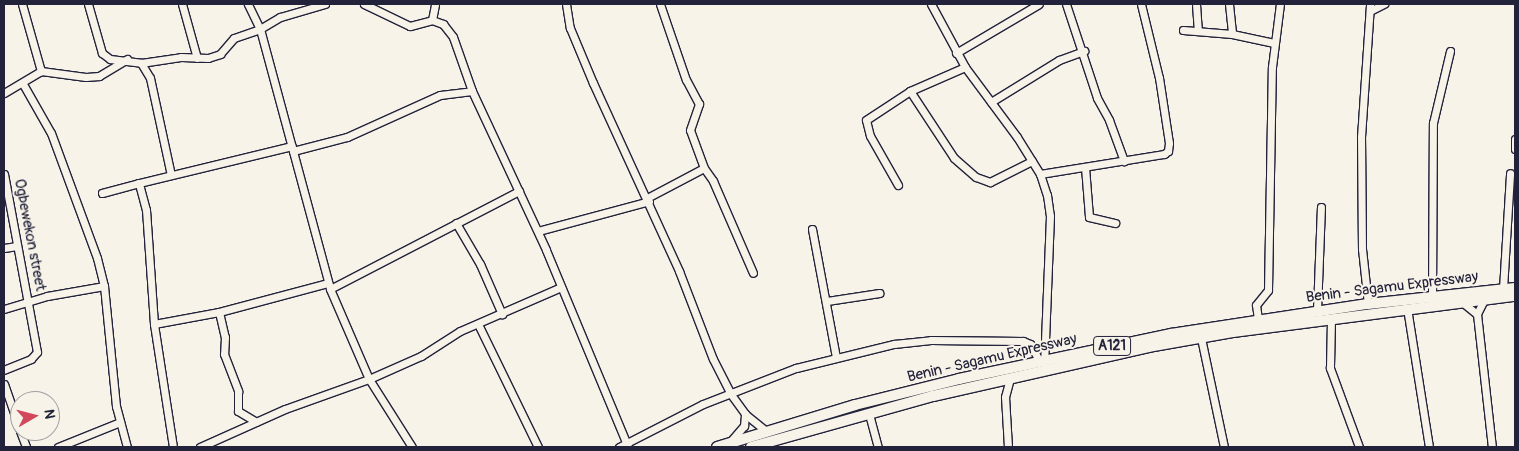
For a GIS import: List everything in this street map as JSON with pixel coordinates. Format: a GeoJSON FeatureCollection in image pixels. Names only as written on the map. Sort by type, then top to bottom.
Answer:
{"type":"FeatureCollection","features":[{"type":"Feature","properties":{"kind":"highway","name":"Benin - Sagamu Expressway"},"geometry":{"type":"LineString","coordinates":[[717,447],[855,405],[1042,363],[1232,328],[1258,319],[1368,304],[1432,300],[1515,288]]}},
{"type":"Feature","properties":{"kind":"highway","name":"A121"},"geometry":{"type":"LineString","coordinates":[[751,447],[775,444],[869,414],[1010,378],[1042,363],[1201,338],[1232,328],[1331,319],[1408,308],[1432,300],[1461,301],[1515,296]]}},
{"type":"Feature","properties":{"kind":"street"},"geometry":{"type":"LineString","coordinates":[[22,4],[41,71]]}},
{"type":"Feature","properties":{"kind":"street"},"geometry":{"type":"LineString","coordinates":[[88,4],[102,53],[110,59],[127,59],[142,63],[220,54],[234,38],[260,29],[280,17],[325,4]]}},
{"type":"Feature","properties":{"kind":"street"},"geometry":{"type":"LineString","coordinates":[[182,4],[197,58]]}},
{"type":"Feature","properties":{"kind":"street"},"geometry":{"type":"LineString","coordinates":[[248,4],[260,29],[329,286],[370,379],[411,445],[402,447]]}},
{"type":"Feature","properties":{"kind":"street"},"geometry":{"type":"LineString","coordinates":[[364,4],[410,26],[432,20],[443,24],[454,37],[472,91],[538,231],[627,445]]}},
{"type":"Feature","properties":{"kind":"street"},"geometry":{"type":"LineString","coordinates":[[432,20],[435,4]]}},
{"type":"Feature","properties":{"kind":"street"},"geometry":{"type":"LineString","coordinates":[[566,4],[570,28],[593,83],[648,200],[730,393],[745,414],[766,431]]}},
{"type":"Feature","properties":{"kind":"street"},"geometry":{"type":"LineString","coordinates":[[660,4],[686,80],[699,102],[690,130],[704,168],[713,181],[753,273]]}},
{"type":"Feature","properties":{"kind":"street"},"geometry":{"type":"LineString","coordinates":[[931,4],[956,53],[1040,174],[1050,216],[1042,363]]}},
{"type":"Feature","properties":{"kind":"street"},"geometry":{"type":"LineString","coordinates":[[956,53],[1039,4]]}},
{"type":"Feature","properties":{"kind":"street"},"geometry":{"type":"LineString","coordinates":[[1066,4],[1084,51],[1098,98],[1110,120],[1124,161]]}},
{"type":"Feature","properties":{"kind":"street"},"geometry":{"type":"LineString","coordinates":[[1040,174],[1164,154],[1169,143],[1159,78],[1141,4]]}},
{"type":"Feature","properties":{"kind":"street"},"geometry":{"type":"LineString","coordinates":[[1196,4],[1198,31]]}},
{"type":"Feature","properties":{"kind":"street"},"geometry":{"type":"LineString","coordinates":[[1229,4],[1232,34]]}},
{"type":"Feature","properties":{"kind":"street"},"geometry":{"type":"LineString","coordinates":[[1258,319],[1256,305],[1268,290],[1274,43],[1280,4]]}},
{"type":"Feature","properties":{"kind":"street"},"geometry":{"type":"LineString","coordinates":[[1368,304],[1362,249],[1361,137],[1370,7],[1384,4]]}},
{"type":"Feature","properties":{"kind":"street"},"geometry":{"type":"LineString","coordinates":[[1183,30],[1232,34],[1274,43]]}},
{"type":"Feature","properties":{"kind":"street"},"geometry":{"type":"LineString","coordinates":[[991,102],[1059,60],[1084,51]]}},
{"type":"Feature","properties":{"kind":"street"},"geometry":{"type":"LineString","coordinates":[[1432,300],[1434,123],[1450,51]]}},
{"type":"Feature","properties":{"kind":"street"},"geometry":{"type":"LineString","coordinates":[[4,93],[23,84],[41,71],[86,78],[99,76],[127,59]]}},
{"type":"Feature","properties":{"kind":"street"},"geometry":{"type":"LineString","coordinates":[[142,63],[150,78],[171,175]]}},
{"type":"Feature","properties":{"kind":"street"},"geometry":{"type":"LineString","coordinates":[[898,185],[870,136],[866,120],[910,91],[965,67]]}},
{"type":"Feature","properties":{"kind":"street"},"geometry":{"type":"LineString","coordinates":[[23,84],[58,150],[84,216],[104,286],[120,422],[127,447]]}},
{"type":"Feature","properties":{"kind":"street"},"geometry":{"type":"LineString","coordinates":[[102,192],[347,137],[440,94],[472,91]]}},
{"type":"Feature","properties":{"kind":"street"},"geometry":{"type":"LineString","coordinates":[[910,91],[954,158],[976,177],[990,182],[1032,161]]}},
{"type":"Feature","properties":{"kind":"street"},"geometry":{"type":"LineString","coordinates":[[1515,139],[1515,149]]}},
{"type":"Feature","properties":{"kind":"street"},"geometry":{"type":"LineString","coordinates":[[1085,167],[1089,217],[1115,223]]}},
{"type":"Feature","properties":{"kind":"street"},"geometry":{"type":"LineString","coordinates":[[538,231],[648,200],[704,168]]}},
{"type":"Feature","properties":{"kind":"street"},"geometry":{"type":"LineString","coordinates":[[1503,289],[1510,173]]}},
{"type":"Feature","properties":{"kind":"street","name":"Ogbewekon street"},"geometry":{"type":"LineString","coordinates":[[4,174],[29,302],[37,356],[4,370]]}},
{"type":"Feature","properties":{"kind":"street"},"geometry":{"type":"LineString","coordinates":[[139,183],[146,210],[154,324],[172,447]]}},
{"type":"Feature","properties":{"kind":"street"},"geometry":{"type":"LineString","coordinates":[[154,324],[219,312],[329,286],[520,191]]}},
{"type":"Feature","properties":{"kind":"street"},"geometry":{"type":"LineString","coordinates":[[1317,310],[1321,207]]}},
{"type":"Feature","properties":{"kind":"street"},"geometry":{"type":"LineString","coordinates":[[456,223],[480,264],[502,314]]}},
{"type":"Feature","properties":{"kind":"street"},"geometry":{"type":"LineString","coordinates":[[812,229],[836,357]]}},
{"type":"Feature","properties":{"kind":"street"},"geometry":{"type":"LineString","coordinates":[[4,248],[17,246]]}},
{"type":"Feature","properties":{"kind":"street"},"geometry":{"type":"LineString","coordinates":[[4,309],[104,286]]}},
{"type":"Feature","properties":{"kind":"street"},"geometry":{"type":"LineString","coordinates":[[200,447],[256,422],[370,379],[421,356],[460,330],[502,314],[561,287]]}},
{"type":"Feature","properties":{"kind":"street"},"geometry":{"type":"LineString","coordinates":[[827,301],[878,293]]}},
{"type":"Feature","properties":{"kind":"street"},"geometry":{"type":"LineString","coordinates":[[1486,298],[1477,314],[1492,447]]}},
{"type":"Feature","properties":{"kind":"street"},"geometry":{"type":"LineString","coordinates":[[1461,301],[1477,314]]}},
{"type":"Feature","properties":{"kind":"street"},"geometry":{"type":"LineString","coordinates":[[1408,308],[1429,447]]}},
{"type":"Feature","properties":{"kind":"street"},"geometry":{"type":"LineString","coordinates":[[219,312],[225,336],[224,354],[238,391],[238,411],[256,422]]}},
{"type":"Feature","properties":{"kind":"street"},"geometry":{"type":"LineString","coordinates":[[1331,319],[1330,368],[1359,447]]}},
{"type":"Feature","properties":{"kind":"street"},"geometry":{"type":"LineString","coordinates":[[478,324],[538,447]]}},
{"type":"Feature","properties":{"kind":"street"},"geometry":{"type":"LineString","coordinates":[[1201,338],[1224,447]]}},
{"type":"Feature","properties":{"kind":"street"},"geometry":{"type":"LineString","coordinates":[[619,447],[627,445],[730,393],[796,368],[894,344],[948,340],[1026,342],[1042,363]]}},
{"type":"Feature","properties":{"kind":"street"},"geometry":{"type":"LineString","coordinates":[[1008,447],[1005,397],[1010,378]]}},
{"type":"Feature","properties":{"kind":"street"},"geometry":{"type":"LineString","coordinates":[[4,384],[10,402]]}},
{"type":"Feature","properties":{"kind":"street"},"geometry":{"type":"LineString","coordinates":[[728,444],[744,426],[745,414]]}},
{"type":"Feature","properties":{"kind":"street"},"geometry":{"type":"LineString","coordinates":[[869,414],[878,447]]}},
{"type":"Feature","properties":{"kind":"street"},"geometry":{"type":"LineString","coordinates":[[58,447],[120,422]]}}]}
